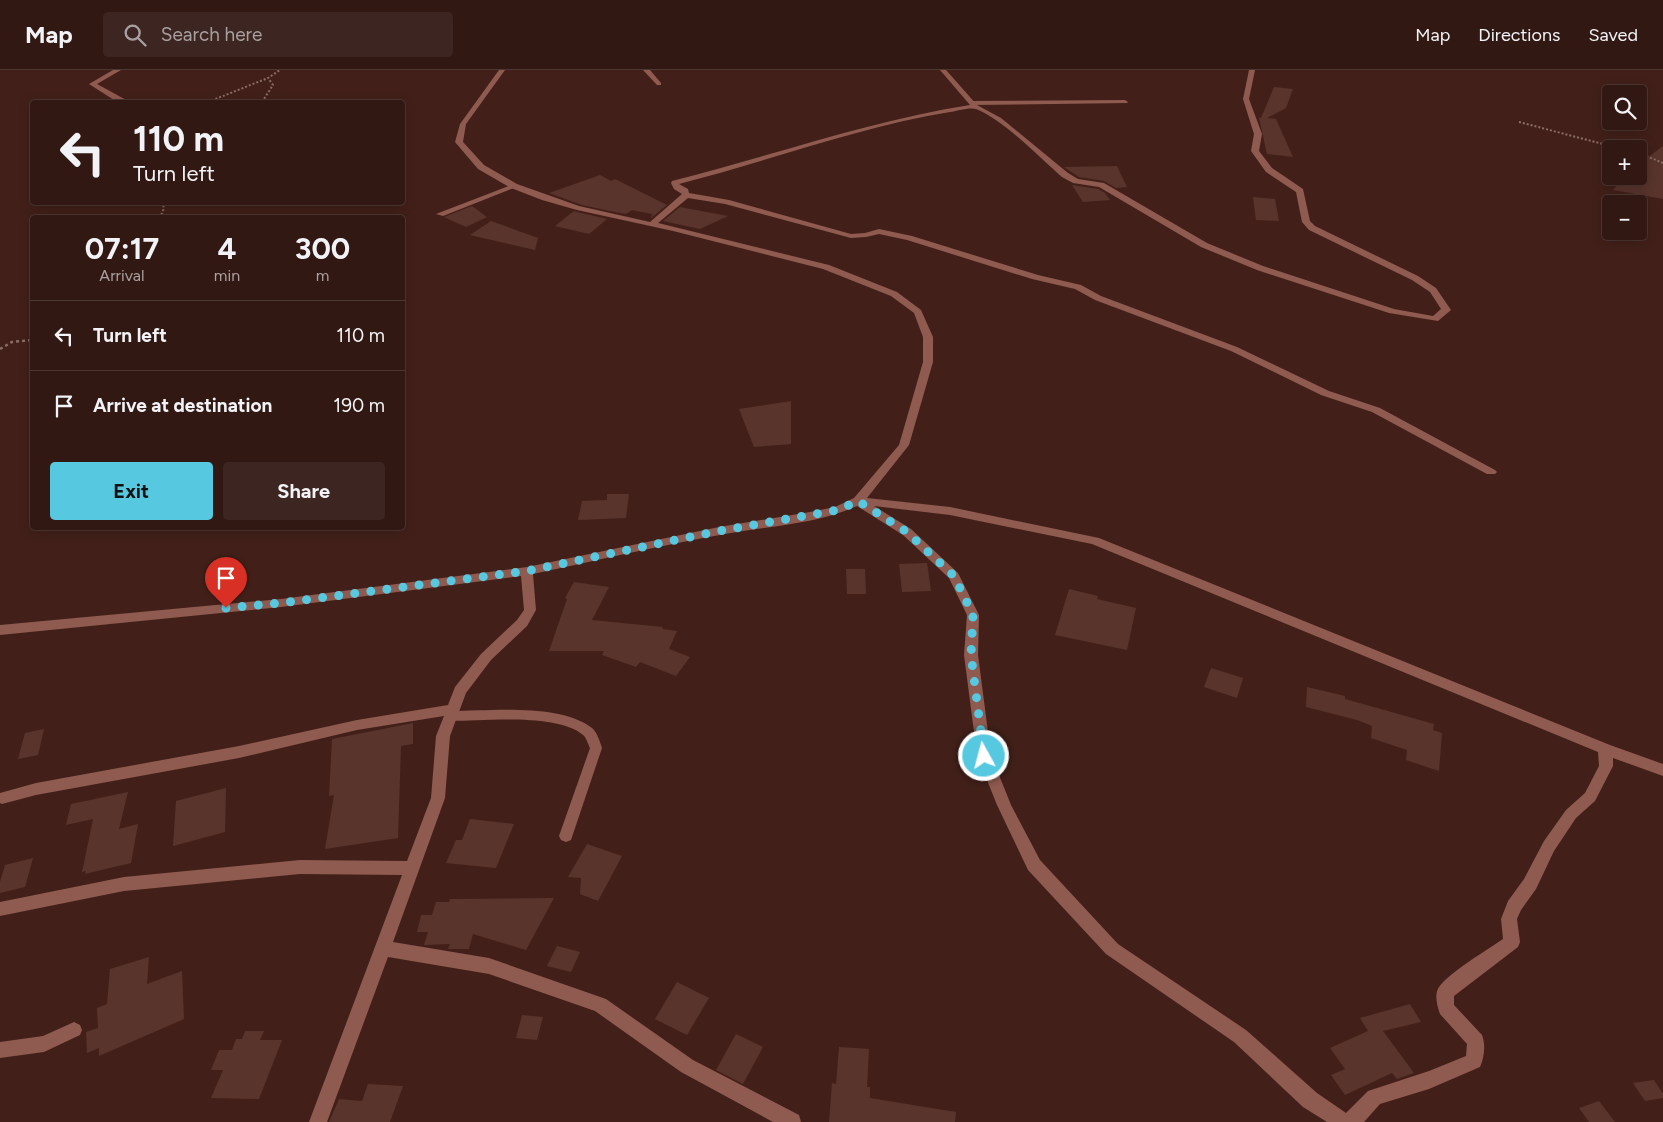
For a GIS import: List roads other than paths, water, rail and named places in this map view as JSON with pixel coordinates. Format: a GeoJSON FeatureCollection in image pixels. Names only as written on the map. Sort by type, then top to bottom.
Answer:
{"type":"FeatureCollection","features":[{"type":"Feature","properties":{"kind":"street"},"geometry":{"type":"LineString","coordinates":[[118,70],[92,84],[105,89],[111,97],[121,100]]}},
{"type":"Feature","properties":{"kind":"street"},"geometry":{"type":"LineString","coordinates":[[0,630],[281,603],[527,571],[719,531],[838,510],[858,501],[904,445],[928,362],[928,337],[918,312],[894,294],[826,267],[652,224],[577,208],[514,186],[481,167],[459,142],[463,124],[502,70]]}},
{"type":"Feature","properties":{"kind":"street"},"geometry":{"type":"LineString","coordinates":[[646,70],[659,84]]}},
{"type":"Feature","properties":{"kind":"street"},"geometry":{"type":"LineString","coordinates":[[943,70],[973,104],[999,119],[1065,174],[1076,181],[1101,185],[1204,245],[1260,268],[1392,311],[1435,319],[1442,314],[1446,310],[1433,290],[1360,250],[1312,228],[1306,222],[1300,191],[1270,170],[1255,151],[1258,134],[1246,99],[1252,70]]}},
{"type":"Feature","properties":{"kind":"street"},"geometry":{"type":"LineString","coordinates":[[686,195],[685,191],[677,187],[675,182],[730,169],[847,133],[973,104]]}},
{"type":"Feature","properties":{"kind":"street"},"geometry":{"type":"LineString","coordinates":[[652,224],[686,195]]}},
{"type":"Feature","properties":{"kind":"street"},"geometry":{"type":"LineString","coordinates":[[686,195],[726,202],[785,220],[851,236],[866,235],[879,231],[902,236],[1035,277],[1078,287],[1098,298],[1272,366],[1325,393],[1384,413],[1491,472]]}},
{"type":"Feature","properties":{"kind":"street"},"geometry":{"type":"LineString","coordinates":[[858,501],[950,511],[1095,541],[1605,749],[1663,770]]}},
{"type":"Feature","properties":{"kind":"street"},"geometry":{"type":"LineString","coordinates":[[858,501],[907,532],[954,576],[973,615],[971,655],[984,756],[1004,805],[1034,865],[1112,949],[1240,1036],[1310,1100],[1343,1122]]}},
{"type":"Feature","properties":{"kind":"street"},"geometry":{"type":"LineString","coordinates":[[318,1122],[438,798],[443,736],[452,712],[460,691],[486,657],[522,623],[530,610],[527,571]]}},
{"type":"Feature","properties":{"kind":"street"},"geometry":{"type":"LineString","coordinates":[[1,799],[36,788],[239,752],[358,725],[452,712]]}},
{"type":"Feature","properties":{"kind":"street"},"geometry":{"type":"LineString","coordinates":[[1351,1122],[1374,1097],[1429,1080],[1474,1060],[1476,1041],[1446,1008],[1445,993],[1456,982],[1512,942],[1509,919],[1514,906],[1530,884],[1549,846],[1571,814],[1590,797],[1606,766],[1605,749]]}},
{"type":"Feature","properties":{"kind":"street"},"geometry":{"type":"LineString","coordinates":[[0,909],[124,884],[300,867],[412,868]]}},
{"type":"Feature","properties":{"kind":"street"},"geometry":{"type":"LineString","coordinates":[[381,948],[489,966],[600,1005],[687,1066],[792,1122]]}},
{"type":"Feature","properties":{"kind":"lane"},"geometry":{"type":"LineString","coordinates":[[973,104],[1125,102]]}},
{"type":"Feature","properties":{"kind":"lane"},"geometry":{"type":"LineString","coordinates":[[440,214],[514,186]]}},
{"type":"Feature","properties":{"kind":"lane"},"geometry":{"type":"LineString","coordinates":[[452,712],[546,716],[567,720],[589,732],[596,748],[566,836]]}},
{"type":"Feature","properties":{"kind":"lane"},"geometry":{"type":"LineString","coordinates":[[0,1050],[44,1044],[74,1030]]}}]}
